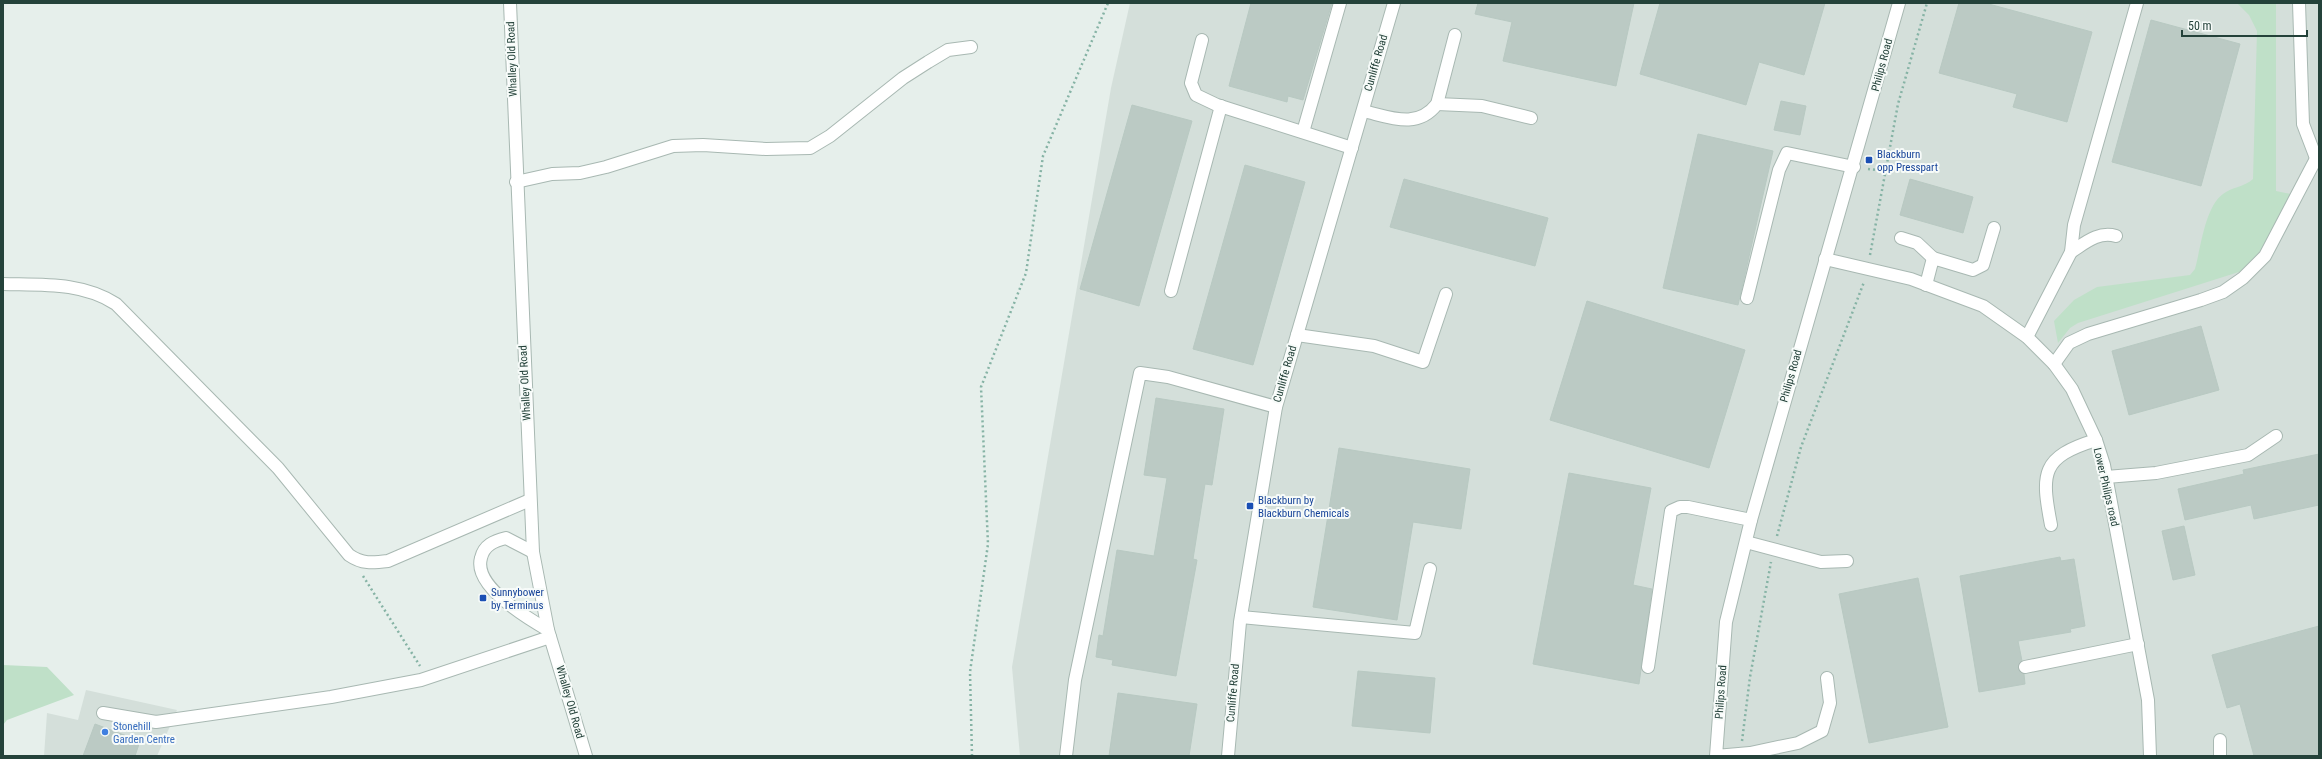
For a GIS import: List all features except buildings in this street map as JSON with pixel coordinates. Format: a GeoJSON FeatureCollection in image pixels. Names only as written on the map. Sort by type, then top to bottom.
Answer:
{"type":"FeatureCollection","features":[{"type":"Feature","properties":{"kind":"street","name":"Whalley Old Road"},"geometry":{"type":"LineString","coordinates":[[510,3],[516,182],[533,552],[549,633],[586,756]]}},
{"type":"Feature","properties":{"kind":"street"},"geometry":{"type":"LineString","coordinates":[[1303,132],[1340,3]]}},
{"type":"Feature","properties":{"kind":"street","name":"Cunliffe Road"},"geometry":{"type":"LineString","coordinates":[[1228,756],[1241,617],[1276,407],[1394,3]]}},
{"type":"Feature","properties":{"kind":"street","name":"Philips Road"},"geometry":{"type":"LineString","coordinates":[[1716,756],[1726,622],[1751,520],[1825,259],[1854,167],[1899,3]]}},
{"type":"Feature","properties":{"kind":"street"},"geometry":{"type":"LineString","coordinates":[[2027,338],[2070,252],[2074,225],[2136,3]]}},
{"type":"Feature","properties":{"kind":"street"},"geometry":{"type":"LineString","coordinates":[[2054,364],[2069,343],[2088,334],[2223,292],[2243,278],[2265,256],[2317,156],[2303,124],[2299,3]]}},
{"type":"Feature","properties":{"kind":"street"},"geometry":{"type":"LineString","coordinates":[[1362,111],[1402,119],[1418,120],[1430,114],[1437,104],[1455,35]]}},
{"type":"Feature","properties":{"kind":"street"},"geometry":{"type":"LineString","coordinates":[[1202,40],[1191,83],[1196,95],[1221,106],[1352,148]]}},
{"type":"Feature","properties":{"kind":"street"},"geometry":{"type":"LineString","coordinates":[[516,182],[552,174],[580,173],[606,167],[673,146],[703,145],[766,150],[810,148],[830,136],[903,78],[928,62],[948,50],[971,46]]}},
{"type":"Feature","properties":{"kind":"street"},"geometry":{"type":"LineString","coordinates":[[1437,104],[1482,106],[1531,118]]}},
{"type":"Feature","properties":{"kind":"street"},"geometry":{"type":"LineString","coordinates":[[1171,291],[1221,106]]}},
{"type":"Feature","properties":{"kind":"street"},"geometry":{"type":"LineString","coordinates":[[1747,298],[1778,170],[1787,153],[1854,167]]}},
{"type":"Feature","properties":{"kind":"street"},"geometry":{"type":"LineString","coordinates":[[1901,238],[1917,243],[1933,258],[1973,270],[1983,265],[1994,228]]}},
{"type":"Feature","properties":{"kind":"street"},"geometry":{"type":"LineString","coordinates":[[2070,252],[2093,237],[2109,234],[2116,236]]}},
{"type":"Feature","properties":{"kind":"street"},"geometry":{"type":"LineString","coordinates":[[1926,285],[1933,258]]}},
{"type":"Feature","properties":{"kind":"street","name":"Lower Philips road"},"geometry":{"type":"LineString","coordinates":[[1825,259],[1911,279],[1983,306],[2027,338],[2054,364],[2072,389],[2096,440],[2106,477],[2148,700],[2150,756]]}},
{"type":"Feature","properties":{"kind":"street"},"geometry":{"type":"LineString","coordinates":[[3,284],[73,286],[94,292],[116,304],[278,468],[349,554],[359,562],[371,564],[388,561],[530,500]]}},
{"type":"Feature","properties":{"kind":"street"},"geometry":{"type":"LineString","coordinates":[[1297,334],[1374,346],[1423,362],[1446,294]]}},
{"type":"Feature","properties":{"kind":"street"},"geometry":{"type":"LineString","coordinates":[[1066,756],[1075,680],[1140,373],[1168,377],[1276,407]]}},
{"type":"Feature","properties":{"kind":"street"},"geometry":{"type":"LineString","coordinates":[[2106,477],[2156,473],[2248,456],[2276,436]]}},
{"type":"Feature","properties":{"kind":"street"},"geometry":{"type":"LineString","coordinates":[[2051,525],[2044,490],[2046,478],[2052,465],[2059,456],[2072,447],[2096,440]]}},
{"type":"Feature","properties":{"kind":"street"},"geometry":{"type":"LineString","coordinates":[[1648,668],[1671,511],[1680,507],[1688,507],[1751,520]]}},
{"type":"Feature","properties":{"kind":"street"},"geometry":{"type":"LineString","coordinates":[[533,552],[506,538],[494,541],[483,551],[479,564],[484,578],[503,599],[549,633]]}},
{"type":"Feature","properties":{"kind":"street"},"geometry":{"type":"LineString","coordinates":[[1746,542],[1821,562],[1847,560]]}},
{"type":"Feature","properties":{"kind":"street"},"geometry":{"type":"LineString","coordinates":[[1241,617],[1415,633],[1430,569]]}},
{"type":"Feature","properties":{"kind":"street"},"geometry":{"type":"LineString","coordinates":[[103,713],[156,722],[331,697],[428,678],[549,633]]}},
{"type":"Feature","properties":{"kind":"street"},"geometry":{"type":"LineString","coordinates":[[2025,667],[2138,644]]}},
{"type":"Feature","properties":{"kind":"street"},"geometry":{"type":"LineString","coordinates":[[1716,756],[1750,753],[1798,743],[1822,731],[1830,703],[1827,678]]}},
{"type":"Feature","properties":{"kind":"street"},"geometry":{"type":"LineString","coordinates":[[2220,740],[2220,756]]}},
{"type":"Feature","properties":{"kind":"path"},"geometry":{"type":"LineString","coordinates":[[972,756],[970,672],[988,544],[981,388],[1026,273],[1043,156],[1108,3]]}},
{"type":"Feature","properties":{"kind":"path"},"geometry":{"type":"LineString","coordinates":[[1870,258],[1898,104],[1927,3]]}},
{"type":"Feature","properties":{"kind":"path"},"geometry":{"type":"LineString","coordinates":[[1776,540],[1800,447],[1865,281]]}},
{"type":"Feature","properties":{"kind":"path"},"geometry":{"type":"LineString","coordinates":[[1742,744],[1750,677],[1772,557]]}},
{"type":"Feature","properties":{"kind":"path"},"geometry":{"type":"LineString","coordinates":[[359,562],[362,574],[428,678]]}},
{"type":"Feature","properties":{"kind":"shaded area"},"geometry":{"type":"Polygon","coordinates":[[[1130,3],[2319,3],[2319,756],[1020,756],[1012,667],[1111,88],[1130,3]]]}},
{"type":"Feature","properties":{"kind":"shaded area"},"geometry":{"type":"Polygon","coordinates":[[[86,690],[177,710],[157,756],[44,756],[47,713],[78,720],[86,690]]]}},
{"type":"Feature","properties":{"kind":"green space"},"geometry":{"type":"Polygon","coordinates":[[[2237,3],[2276,3],[2276,191],[2291,194],[2263,252],[2242,271],[2078,323],[2070,328],[2058,343],[2054,321],[2074,300],[2097,287],[2190,275],[2195,269],[2204,228],[2217,200],[2223,194],[2246,184],[2253,179],[2257,31],[2249,15],[2237,3]]]}},
{"type":"Feature","properties":{"kind":"green space"},"geometry":{"type":"Polygon","coordinates":[[[3,665],[47,667],[74,695],[7,720],[3,725],[3,665]]]}},
{"type":"Feature","properties":{"kind":"place","name":"Blackburn opp Presspart"},"geometry":{"type":"Point","coordinates":[1869,160]}},
{"type":"Feature","properties":{"kind":"place","name":"Blackburn by Blackburn Chemicals"},"geometry":{"type":"Point","coordinates":[1250,506]}},
{"type":"Feature","properties":{"kind":"place","name":"Sunnybower by Terminus"},"geometry":{"type":"Point","coordinates":[483,598]}},
{"type":"Feature","properties":{"kind":"place","name":"Stonehill Garden Centre"},"geometry":{"type":"Point","coordinates":[105,732]}}]}
